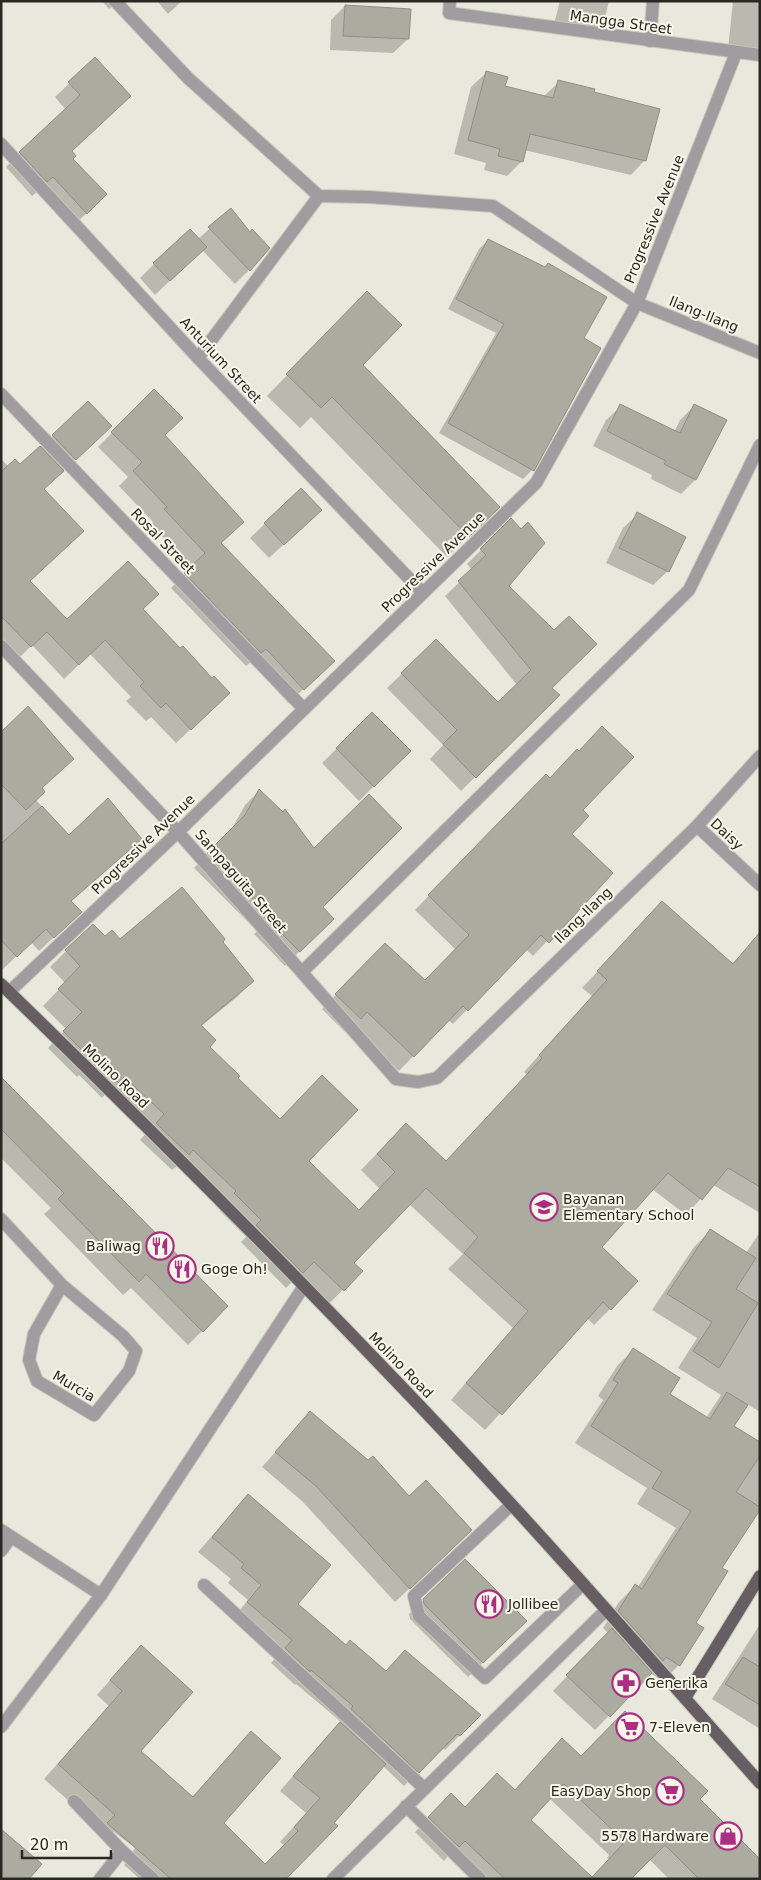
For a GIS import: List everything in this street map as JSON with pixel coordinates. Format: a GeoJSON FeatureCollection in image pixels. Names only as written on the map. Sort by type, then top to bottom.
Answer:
{"type":"FeatureCollection","features":[{"type":"Feature","properties":{"kind":"main road","name":"Molino Road"},"geometry":{"type":"LineString","coordinates":[[5,988],[173,1152],[396,1381],[583,1584],[760,1783]]}},
{"type":"Feature","properties":{"kind":"main road"},"geometry":{"type":"LineString","coordinates":[[685,1698],[760,1576]]}},
{"type":"Feature","properties":{"kind":"street"},"geometry":{"type":"LineString","coordinates":[[115,1],[188,78],[319,196],[198,358]]}},
{"type":"Feature","properties":{"kind":"street"},"geometry":{"type":"LineString","coordinates":[[650,41],[652,1]]}},
{"type":"Feature","properties":{"kind":"street","name":"Mangga Street"},"geometry":{"type":"LineString","coordinates":[[449,7],[650,41],[760,55]]}},
{"type":"Feature","properties":{"kind":"street","name":"Progressive Avenue"},"geometry":{"type":"LineString","coordinates":[[5,988],[178,832],[536,483],[637,303],[736,53]]}},
{"type":"Feature","properties":{"kind":"street","name":"Anturium Street"},"geometry":{"type":"LineString","coordinates":[[1,144],[198,358],[423,593]]}},
{"type":"Feature","properties":{"kind":"street","name":"Ilang-Ilang"},"geometry":{"type":"LineString","coordinates":[[319,196],[494,206],[637,303],[760,353]]}},
{"type":"Feature","properties":{"kind":"street","name":"Rosal Street"},"geometry":{"type":"LineString","coordinates":[[1,394],[304,709]]}},
{"type":"Feature","properties":{"kind":"street"},"geometry":{"type":"LineString","coordinates":[[302,972],[689,590],[760,444]]}},
{"type":"Feature","properties":{"kind":"street","name":"Sampaguita Street"},"geometry":{"type":"LineString","coordinates":[[1,646],[178,832],[396,1079],[418,1082]]}},
{"type":"Feature","properties":{"kind":"street","name":"Ilang-Ilang"},"geometry":{"type":"LineString","coordinates":[[418,1082],[437,1078],[697,826],[760,756]]}},
{"type":"Feature","properties":{"kind":"street","name":"Daisy"},"geometry":{"type":"LineString","coordinates":[[697,826],[760,885]]}},
{"type":"Feature","properties":{"kind":"street"},"geometry":{"type":"LineString","coordinates":[[1,1219],[62,1285]]}},
{"type":"Feature","properties":{"kind":"street","name":"Murcia"},"geometry":{"type":"LineString","coordinates":[[62,1285],[123,1336],[136,1351],[129,1371],[94,1415],[37,1381],[29,1360],[34,1334],[62,1285]]}},
{"type":"Feature","properties":{"kind":"street"},"geometry":{"type":"LineString","coordinates":[[1,1727],[101,1595],[304,1286]]}},
{"type":"Feature","properties":{"kind":"street"},"geometry":{"type":"LineString","coordinates":[[511,1505],[414,1596],[419,1616],[485,1678],[583,1584]]}},
{"type":"Feature","properties":{"kind":"street"},"geometry":{"type":"LineString","coordinates":[[1,1551],[6,1534],[101,1595]]}},
{"type":"Feature","properties":{"kind":"street"},"geometry":{"type":"LineString","coordinates":[[204,1584],[424,1788]]}},
{"type":"Feature","properties":{"kind":"street"},"geometry":{"type":"LineString","coordinates":[[333,1879],[606,1610]]}},
{"type":"Feature","properties":{"kind":"street"},"geometry":{"type":"LineString","coordinates":[[74,1801],[122,1851],[153,1879]]}},
{"type":"Feature","properties":{"kind":"street"},"geometry":{"type":"LineString","coordinates":[[406,1806],[480,1879]]}},
{"type":"Feature","properties":{"kind":"street"},"geometry":{"type":"LineString","coordinates":[[100,1879],[122,1851]]}},
{"type":"Feature","properties":{"kind":"building"},"geometry":{"type":"Polygon","coordinates":[[[345,5],[411,9],[409,39],[343,36],[345,5]]]}},
{"type":"Feature","properties":{"kind":"building"},"geometry":{"type":"Polygon","coordinates":[[[95,57],[131,96],[72,151],[76,156],[73,159],[107,194],[87,214],[53,177],[47,182],[19,152],[80,95],[68,82],[95,57]]]}},
{"type":"Feature","properties":{"kind":"building"},"geometry":{"type":"Polygon","coordinates":[[[486,71],[508,77],[505,86],[553,98],[558,80],[595,89],[594,92],[660,109],[646,161],[530,134],[523,162],[498,156],[500,149],[468,140],[486,71]]]}},
{"type":"Feature","properties":{"kind":"building"},"geometry":{"type":"Polygon","coordinates":[[[231,208],[250,232],[252,229],[270,248],[250,271],[208,227],[231,208]]]}},
{"type":"Feature","properties":{"kind":"building"},"geometry":{"type":"Polygon","coordinates":[[[190,229],[207,247],[170,281],[153,263],[190,229]]]}},
{"type":"Feature","properties":{"kind":"building"},"geometry":{"type":"Polygon","coordinates":[[[488,239],[545,267],[548,263],[607,297],[584,338],[601,348],[534,471],[448,423],[504,324],[456,299],[488,239]]]}},
{"type":"Feature","properties":{"kind":"building"},"geometry":{"type":"Polygon","coordinates":[[[367,291],[402,325],[363,365],[500,507],[469,537],[332,397],[321,408],[286,374],[367,291]]]}},
{"type":"Feature","properties":{"kind":"building"},"geometry":{"type":"Polygon","coordinates":[[[154,389],[183,418],[165,435],[244,522],[221,543],[335,661],[304,690],[266,649],[261,653],[184,573],[205,553],[164,509],[167,507],[133,471],[142,462],[111,432],[154,389]]]}},
{"type":"Feature","properties":{"kind":"building"},"geometry":{"type":"Polygon","coordinates":[[[88,401],[112,426],[76,460],[52,435],[88,401]]]}},
{"type":"Feature","properties":{"kind":"building"},"geometry":{"type":"Polygon","coordinates":[[[620,404],[680,433],[694,404],[727,420],[696,480],[664,464],[666,461],[607,431],[620,404]]]}},
{"type":"Feature","properties":{"kind":"building"},"geometry":{"type":"Polygon","coordinates":[[[40,446],[64,471],[44,489],[84,531],[30,581],[67,619],[128,561],[159,594],[143,609],[180,648],[183,646],[212,678],[214,676],[230,693],[191,730],[166,703],[161,708],[140,686],[144,682],[105,640],[79,665],[47,632],[31,647],[1,616],[1,472],[15,459],[20,464],[40,446]]]}},
{"type":"Feature","properties":{"kind":"building"},"geometry":{"type":"Polygon","coordinates":[[[301,488],[322,510],[284,545],[264,523],[301,488]]]}},
{"type":"Feature","properties":{"kind":"building"},"geometry":{"type":"Polygon","coordinates":[[[637,512],[686,537],[669,572],[619,548],[637,512]]]}},
{"type":"Feature","properties":{"kind":"building"},"geometry":{"type":"Polygon","coordinates":[[[511,518],[521,529],[528,522],[545,543],[509,586],[554,630],[569,616],[597,644],[552,688],[560,695],[476,778],[443,744],[457,730],[401,673],[436,639],[498,702],[531,670],[458,581],[486,555],[480,549],[511,518]]]}},
{"type":"Feature","properties":{"kind":"building"},"geometry":{"type":"Polygon","coordinates":[[[28,706],[74,759],[42,788],[45,792],[26,810],[1,784],[1,732],[28,706]]]}},
{"type":"Feature","properties":{"kind":"building"},"geometry":{"type":"Polygon","coordinates":[[[372,712],[411,751],[374,787],[336,748],[372,712]]]}},
{"type":"Feature","properties":{"kind":"building"},"geometry":{"type":"Polygon","coordinates":[[[602,726],[634,757],[583,810],[589,816],[572,834],[613,873],[549,943],[541,935],[468,1011],[463,1006],[414,1057],[367,1012],[361,1019],[335,994],[385,943],[425,980],[469,935],[428,895],[546,774],[550,778],[602,726]]]}},
{"type":"Feature","properties":{"kind":"building"},"geometry":{"type":"Polygon","coordinates":[[[259,789],[283,812],[285,809],[314,848],[369,794],[402,828],[323,907],[334,919],[300,952],[267,919],[270,916],[207,853],[245,815],[259,789]]]}},
{"type":"Feature","properties":{"kind":"building"},"geometry":{"type":"Polygon","coordinates":[[[108,798],[142,839],[71,901],[82,912],[54,938],[46,929],[17,957],[1,940],[1,844],[42,806],[69,835],[108,798]]]}},
{"type":"Feature","properties":{"kind":"building","name":"Bayanan Elementary School"},"geometry":{"type":"Polygon","coordinates":[[[182,887],[225,939],[223,942],[254,981],[201,1025],[216,1040],[210,1047],[240,1076],[238,1078],[280,1119],[322,1075],[358,1110],[309,1161],[359,1210],[395,1172],[377,1154],[406,1123],[446,1161],[542,1058],[539,1055],[607,980],[597,971],[662,901],[733,964],[760,932],[760,1187],[728,1168],[702,1200],[668,1173],[602,1247],[638,1281],[611,1310],[603,1302],[502,1415],[466,1383],[528,1311],[464,1253],[478,1237],[426,1188],[354,1263],[363,1271],[344,1291],[314,1262],[303,1273],[256,1225],[261,1220],[234,1193],[236,1191],[193,1150],[189,1155],[156,1123],[164,1114],[124,1077],[119,1083],[95,1060],[94,1062],[63,1031],[82,1012],[58,989],[80,966],[65,950],[93,924],[105,936],[112,930],[120,939],[182,887]]]}},
{"type":"Feature","properties":{"kind":"building"},"geometry":{"type":"Polygon","coordinates":[[[1,1077],[228,1306],[203,1332],[146,1274],[139,1282],[58,1199],[64,1193],[1,1129],[1,1077]]]}},
{"type":"Feature","properties":{"kind":"building"},"geometry":{"type":"Polygon","coordinates":[[[710,1229],[756,1258],[736,1289],[758,1303],[719,1368],[693,1351],[712,1322],[667,1294],[710,1229]]]}},
{"type":"Feature","properties":{"kind":"building"},"geometry":{"type":"Polygon","coordinates":[[[633,1348],[680,1378],[670,1394],[710,1419],[727,1392],[748,1405],[734,1426],[760,1442],[760,1456],[736,1492],[760,1507],[760,1510],[722,1568],[728,1571],[696,1623],[704,1628],[680,1666],[666,1657],[663,1661],[618,1611],[635,1584],[642,1589],[691,1511],[652,1488],[662,1472],[591,1426],[618,1383],[613,1380],[633,1348]]]}},
{"type":"Feature","properties":{"kind":"building"},"geometry":{"type":"Polygon","coordinates":[[[310,1411],[368,1460],[373,1456],[409,1496],[426,1480],[472,1530],[410,1589],[316,1486],[275,1452],[310,1411]]]}},
{"type":"Feature","properties":{"kind":"building"},"geometry":{"type":"Polygon","coordinates":[[[248,1494],[331,1565],[298,1604],[346,1645],[350,1640],[386,1671],[405,1650],[481,1715],[460,1736],[457,1734],[419,1773],[351,1709],[353,1706],[311,1670],[310,1672],[285,1648],[292,1640],[247,1602],[261,1585],[241,1568],[244,1564],[212,1537],[248,1494]]]}},
{"type":"Feature","properties":{"kind":"building"},"geometry":{"type":"Polygon","coordinates":[[[465,1559],[527,1621],[483,1663],[424,1604],[423,1599],[465,1559]]]}},
{"type":"Feature","properties":{"kind":"building"},"geometry":{"type":"Polygon","coordinates":[[[612,1628],[652,1673],[610,1717],[566,1675],[612,1628]]]}},
{"type":"Feature","properties":{"kind":"building"},"geometry":{"type":"Polygon","coordinates":[[[141,1645],[193,1692],[141,1751],[193,1797],[251,1731],[281,1758],[224,1823],[265,1864],[298,1831],[294,1827],[320,1798],[293,1776],[340,1722],[386,1764],[334,1823],[338,1826],[286,1879],[171,1879],[107,1823],[115,1815],[58,1764],[122,1691],[110,1680],[141,1645]]]}},
{"type":"Feature","properties":{"kind":"building"},"geometry":{"type":"Polygon","coordinates":[[[743,1657],[760,1667],[760,1705],[725,1684],[743,1657]]]}},
{"type":"Feature","properties":{"kind":"building"},"geometry":{"type":"Polygon","coordinates":[[[625,1711],[708,1791],[700,1799],[760,1859],[760,1879],[699,1879],[665,1845],[631,1879],[505,1879],[465,1841],[459,1847],[428,1817],[451,1793],[465,1807],[497,1773],[515,1790],[562,1738],[581,1756],[625,1711]],[[564,1784],[531,1820],[592,1877],[623,1844],[621,1842],[623,1840],[564,1784]]]}},
{"type":"Feature","properties":{"kind":"building"},"geometry":{"type":"Polygon","coordinates":[[[1,1829],[42,1864],[29,1879],[1,1879],[1,1829]]]}},
{"type":"Feature","properties":{"kind":"place","name":"Bayanan Elementary School"},"geometry":{"type":"Point","coordinates":[544,1207]}},
{"type":"Feature","properties":{"kind":"place","name":"Baliwag"},"geometry":{"type":"Point","coordinates":[160,1246]}},
{"type":"Feature","properties":{"kind":"place","name":"Goge Oh!"},"geometry":{"type":"Point","coordinates":[182,1269]}},
{"type":"Feature","properties":{"kind":"place","name":"Jollibee"},"geometry":{"type":"Point","coordinates":[489,1604]}},
{"type":"Feature","properties":{"kind":"place","name":"Generika"},"geometry":{"type":"Point","coordinates":[626,1683]}},
{"type":"Feature","properties":{"kind":"place","name":"7-Eleven"},"geometry":{"type":"Point","coordinates":[630,1727]}},
{"type":"Feature","properties":{"kind":"place","name":"EasyDay Shop"},"geometry":{"type":"Point","coordinates":[670,1791]}},
{"type":"Feature","properties":{"kind":"place","name":"5578 Hardware"},"geometry":{"type":"Point","coordinates":[728,1836]}}]}
